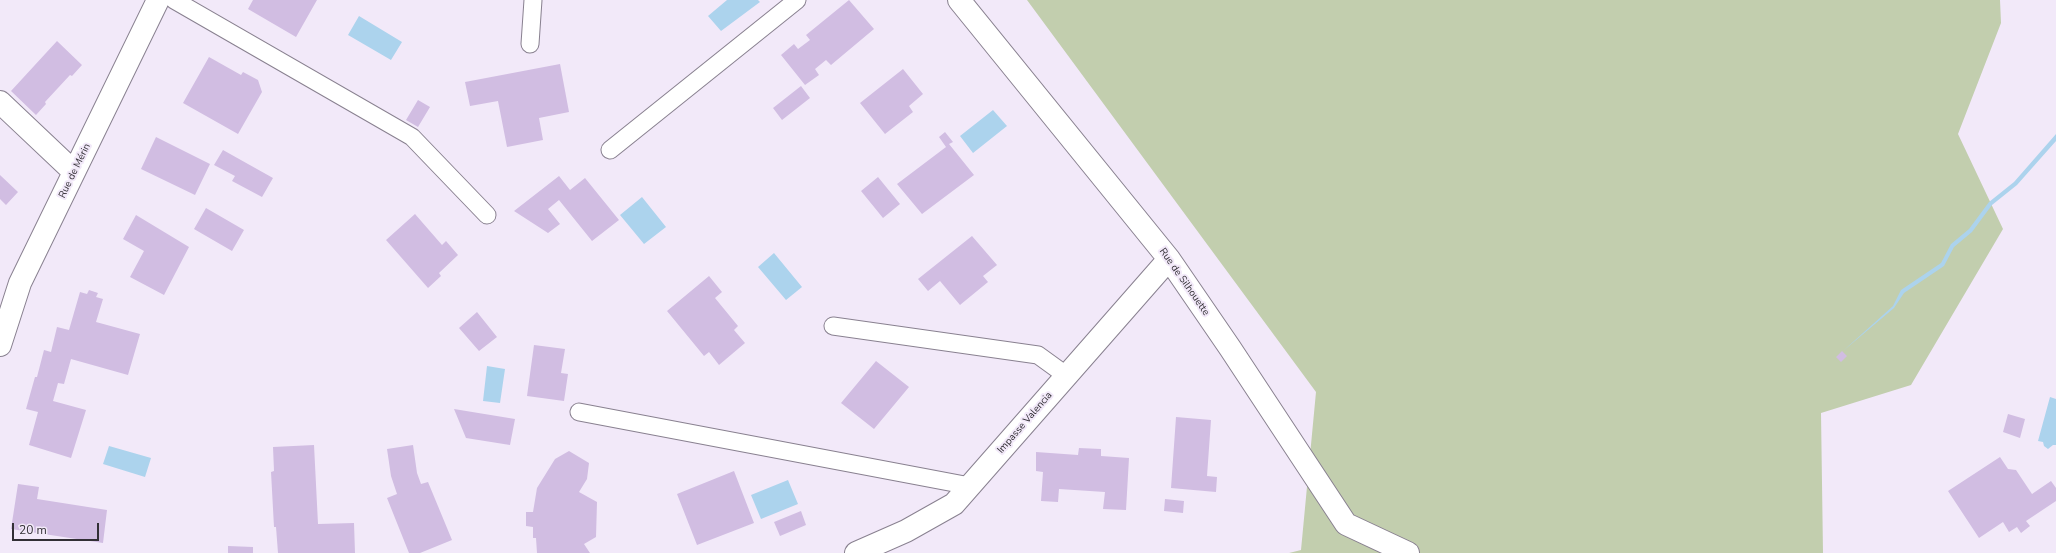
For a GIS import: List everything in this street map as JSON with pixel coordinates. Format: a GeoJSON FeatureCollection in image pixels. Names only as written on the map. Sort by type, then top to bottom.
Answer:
{"type":"FeatureCollection","features":[{"type":"Feature","properties":{"kind":"street","name":"Rue de Mérin"},"geometry":{"type":"LineString","coordinates":[[0,345],[20,283],[158,0]]}},
{"type":"Feature","properties":{"kind":"street","name":"Rue de Silhouette"},"geometry":{"type":"LineString","coordinates":[[959,0],[1169,259],[1230,348],[1346,524],[1408,553]]}},
{"type":"Feature","properties":{"kind":"street"},"geometry":{"type":"LineString","coordinates":[[0,102],[74,172]]}},
{"type":"Feature","properties":{"kind":"street","name":"Impasse Valencia"},"geometry":{"type":"LineString","coordinates":[[856,553],[906,531],[954,504],[1169,259]]}},
{"type":"Feature","properties":{"kind":"lane"},"geometry":{"type":"LineString","coordinates":[[174,0],[412,137],[487,215]]}},
{"type":"Feature","properties":{"kind":"lane"},"geometry":{"type":"LineString","coordinates":[[530,44],[533,0]]}},
{"type":"Feature","properties":{"kind":"lane"},"geometry":{"type":"LineString","coordinates":[[610,150],[797,0]]}},
{"type":"Feature","properties":{"kind":"lane"},"geometry":{"type":"LineString","coordinates":[[833,326],[1038,355],[1067,376]]}},
{"type":"Feature","properties":{"kind":"lane"},"geometry":{"type":"LineString","coordinates":[[579,412],[970,486]]}},
{"type":"Feature","properties":{"kind":"green space"},"geometry":{"type":"Polygon","coordinates":[[[1027,0],[2000,0],[2001,23],[1958,134],[2003,229],[1911,385],[1821,413],[1823,553],[1289,553],[1301,550],[1316,392],[1027,0]]]}},
{"type":"Feature","properties":{"kind":"water"},"geometry":{"type":"Polygon","coordinates":[[[727,0],[758,0],[760,2],[721,31],[708,16],[727,0]]]}},
{"type":"Feature","properties":{"kind":"water"},"geometry":{"type":"Polygon","coordinates":[[[359,16],[402,42],[391,60],[348,35],[359,16]]]}},
{"type":"Feature","properties":{"kind":"water"},"geometry":{"type":"Polygon","coordinates":[[[993,110],[1007,126],[973,153],[960,136],[993,110]]]}},
{"type":"Feature","properties":{"kind":"water"},"geometry":{"type":"Polygon","coordinates":[[[2056,134],[2056,141],[2017,185],[1992,205],[1972,232],[1954,247],[1944,266],[1904,293],[1894,308],[1843,351],[1893,306],[1901,290],[1941,263],[1951,244],[1969,229],[1989,202],[2014,182],[2056,134]]]}},
{"type":"Feature","properties":{"kind":"water"},"geometry":{"type":"Polygon","coordinates":[[[642,197],[666,227],[644,244],[620,215],[642,197]]]}},
{"type":"Feature","properties":{"kind":"water"},"geometry":{"type":"Polygon","coordinates":[[[774,253],[802,287],[786,300],[758,267],[774,253]]]}},
{"type":"Feature","properties":{"kind":"water"},"geometry":{"type":"Polygon","coordinates":[[[487,366],[505,369],[500,403],[483,401],[487,366]]]}},
{"type":"Feature","properties":{"kind":"water"},"geometry":{"type":"Polygon","coordinates":[[[2050,397],[2056,399],[2056,445],[2053,445],[2048,449],[2044,446],[2043,442],[2038,441],[2050,397]]]}},
{"type":"Feature","properties":{"kind":"water"},"geometry":{"type":"Polygon","coordinates":[[[109,446],[151,458],[145,477],[103,464],[109,446]]]}},
{"type":"Feature","properties":{"kind":"water"},"geometry":{"type":"Polygon","coordinates":[[[788,480],[798,504],[761,519],[751,495],[788,480]]]}},
{"type":"Feature","properties":{"kind":"building"},"geometry":{"type":"Polygon","coordinates":[[[253,0],[317,0],[296,37],[248,9],[253,0]]]}},
{"type":"Feature","properties":{"kind":"building"},"geometry":{"type":"Polygon","coordinates":[[[849,0],[874,29],[831,65],[826,60],[815,69],[819,75],[805,85],[781,55],[794,44],[798,49],[810,40],[806,35],[849,0]]]}},
{"type":"Feature","properties":{"kind":"building"},"geometry":{"type":"Polygon","coordinates":[[[57,41],[82,65],[72,76],[70,75],[45,102],[46,104],[36,115],[11,91],[57,41]]]}},
{"type":"Feature","properties":{"kind":"building"},"geometry":{"type":"Polygon","coordinates":[[[209,57],[241,75],[243,72],[258,80],[262,92],[238,134],[183,103],[209,57]]]}},
{"type":"Feature","properties":{"kind":"building"},"geometry":{"type":"Polygon","coordinates":[[[560,64],[569,112],[539,118],[543,140],[507,147],[498,101],[470,106],[465,82],[560,64]]]}},
{"type":"Feature","properties":{"kind":"building"},"geometry":{"type":"Polygon","coordinates":[[[903,69],[923,94],[909,106],[913,112],[885,134],[860,103],[903,69]]]}},
{"type":"Feature","properties":{"kind":"building"},"geometry":{"type":"Polygon","coordinates":[[[801,86],[810,98],[782,120],[773,108],[801,86]]]}},
{"type":"Feature","properties":{"kind":"building"},"geometry":{"type":"Polygon","coordinates":[[[418,100],[430,107],[418,127],[406,120],[418,100]]]}},
{"type":"Feature","properties":{"kind":"building"},"geometry":{"type":"Polygon","coordinates":[[[945,132],[953,142],[949,144],[974,175],[922,214],[897,184],[946,147],[939,137],[945,132]]]}},
{"type":"Feature","properties":{"kind":"building"},"geometry":{"type":"Polygon","coordinates":[[[156,137],[210,164],[195,195],[141,169],[156,137]]]}},
{"type":"Feature","properties":{"kind":"building"},"geometry":{"type":"Polygon","coordinates":[[[223,150],[273,178],[262,197],[232,181],[235,176],[214,165],[223,150]]]}},
{"type":"Feature","properties":{"kind":"building"},"geometry":{"type":"Polygon","coordinates":[[[0,175],[18,192],[6,205],[0,199],[0,175]]]}},
{"type":"Feature","properties":{"kind":"building"},"geometry":{"type":"Polygon","coordinates":[[[559,176],[570,190],[585,178],[619,220],[592,241],[559,200],[548,209],[560,224],[548,233],[514,211],[559,176]]]}},
{"type":"Feature","properties":{"kind":"building"},"geometry":{"type":"Polygon","coordinates":[[[878,177],[900,204],[883,218],[861,191],[878,177]]]}},
{"type":"Feature","properties":{"kind":"building"},"geometry":{"type":"Polygon","coordinates":[[[206,208],[244,230],[232,251],[194,229],[206,208]]]}},
{"type":"Feature","properties":{"kind":"building"},"geometry":{"type":"Polygon","coordinates":[[[415,214],[442,245],[446,241],[458,255],[439,273],[441,276],[428,288],[386,240],[415,214]]]}},
{"type":"Feature","properties":{"kind":"building"},"geometry":{"type":"Polygon","coordinates":[[[136,215],[189,247],[164,295],[130,277],[144,251],[123,239],[136,215]]]}},
{"type":"Feature","properties":{"kind":"building"},"geometry":{"type":"Polygon","coordinates":[[[972,236],[997,265],[983,276],[988,282],[960,305],[940,281],[928,291],[918,279],[972,236]]]}},
{"type":"Feature","properties":{"kind":"building"},"geometry":{"type":"Polygon","coordinates":[[[709,276],[722,292],[715,298],[738,326],[734,330],[745,343],[719,365],[709,352],[704,356],[667,311],[709,276]]]}},
{"type":"Feature","properties":{"kind":"building"},"geometry":{"type":"Polygon","coordinates":[[[89,290],[98,293],[96,297],[103,299],[96,322],[140,334],[128,375],[71,359],[64,384],[58,383],[53,401],[86,410],[71,458],[29,445],[38,412],[26,409],[44,350],[51,352],[57,327],[69,330],[80,292],[87,294],[89,290]]]}},
{"type":"Feature","properties":{"kind":"building"},"geometry":{"type":"Polygon","coordinates":[[[477,312],[497,337],[479,351],[459,328],[477,312]]]}},
{"type":"Feature","properties":{"kind":"building"},"geometry":{"type":"Polygon","coordinates":[[[534,345],[565,349],[561,373],[568,374],[564,401],[527,396],[534,345]]]}},
{"type":"Feature","properties":{"kind":"building"},"geometry":{"type":"Polygon","coordinates":[[[1842,351],[1847,356],[1841,362],[1836,357],[1842,351]]]}},
{"type":"Feature","properties":{"kind":"building"},"geometry":{"type":"Polygon","coordinates":[[[876,361],[909,387],[874,429],[841,403],[876,361]]]}},
{"type":"Feature","properties":{"kind":"building"},"geometry":{"type":"Polygon","coordinates":[[[454,409],[515,419],[510,445],[466,438],[454,409]]]}},
{"type":"Feature","properties":{"kind":"building"},"geometry":{"type":"Polygon","coordinates":[[[2008,414],[2025,419],[2020,438],[2003,432],[2008,414]]]}},
{"type":"Feature","properties":{"kind":"building"},"geometry":{"type":"Polygon","coordinates":[[[1176,417],[1211,420],[1207,476],[1217,477],[1216,492],[1171,488],[1176,417]]]}},
{"type":"Feature","properties":{"kind":"building"},"geometry":{"type":"Polygon","coordinates":[[[314,445],[318,524],[354,523],[355,553],[278,553],[276,527],[274,527],[271,472],[274,471],[273,447],[314,445]]]}},
{"type":"Feature","properties":{"kind":"building"},"geometry":{"type":"Polygon","coordinates":[[[413,445],[417,473],[421,484],[428,482],[452,540],[420,553],[409,553],[387,498],[397,494],[391,476],[387,449],[413,445]]]}},
{"type":"Feature","properties":{"kind":"building"},"geometry":{"type":"Polygon","coordinates":[[[1079,448],[1101,449],[1101,456],[1129,458],[1126,510],[1103,509],[1105,492],[1059,489],[1058,502],[1041,501],[1043,472],[1036,471],[1036,452],[1078,455],[1079,448]]]}},
{"type":"Feature","properties":{"kind":"building"},"geometry":{"type":"Polygon","coordinates":[[[569,451],[589,463],[587,479],[579,492],[597,502],[596,537],[584,544],[590,553],[537,553],[536,538],[533,538],[533,527],[526,526],[526,512],[533,512],[537,488],[555,459],[569,451]]]}},
{"type":"Feature","properties":{"kind":"building"},"geometry":{"type":"Polygon","coordinates":[[[2000,457],[2008,469],[2016,470],[2032,494],[2051,481],[2056,488],[2056,501],[2026,521],[2030,526],[2021,533],[2017,527],[2009,532],[2003,522],[1979,538],[1948,491],[2000,457]]]}},
{"type":"Feature","properties":{"kind":"building"},"geometry":{"type":"Polygon","coordinates":[[[734,471],[754,523],[697,545],[677,494],[734,471]]]}},
{"type":"Feature","properties":{"kind":"building"},"geometry":{"type":"Polygon","coordinates":[[[18,484],[39,487],[37,499],[107,510],[103,543],[11,529],[18,484]]]}},
{"type":"Feature","properties":{"kind":"building"},"geometry":{"type":"Polygon","coordinates":[[[1165,499],[1184,501],[1183,513],[1164,511],[1165,499]]]}},
{"type":"Feature","properties":{"kind":"building"},"geometry":{"type":"Polygon","coordinates":[[[801,511],[806,525],[780,536],[774,522],[801,511]]]}},
{"type":"Feature","properties":{"kind":"building"},"geometry":{"type":"Polygon","coordinates":[[[228,546],[253,547],[253,553],[228,553],[228,546]]]}}]}
